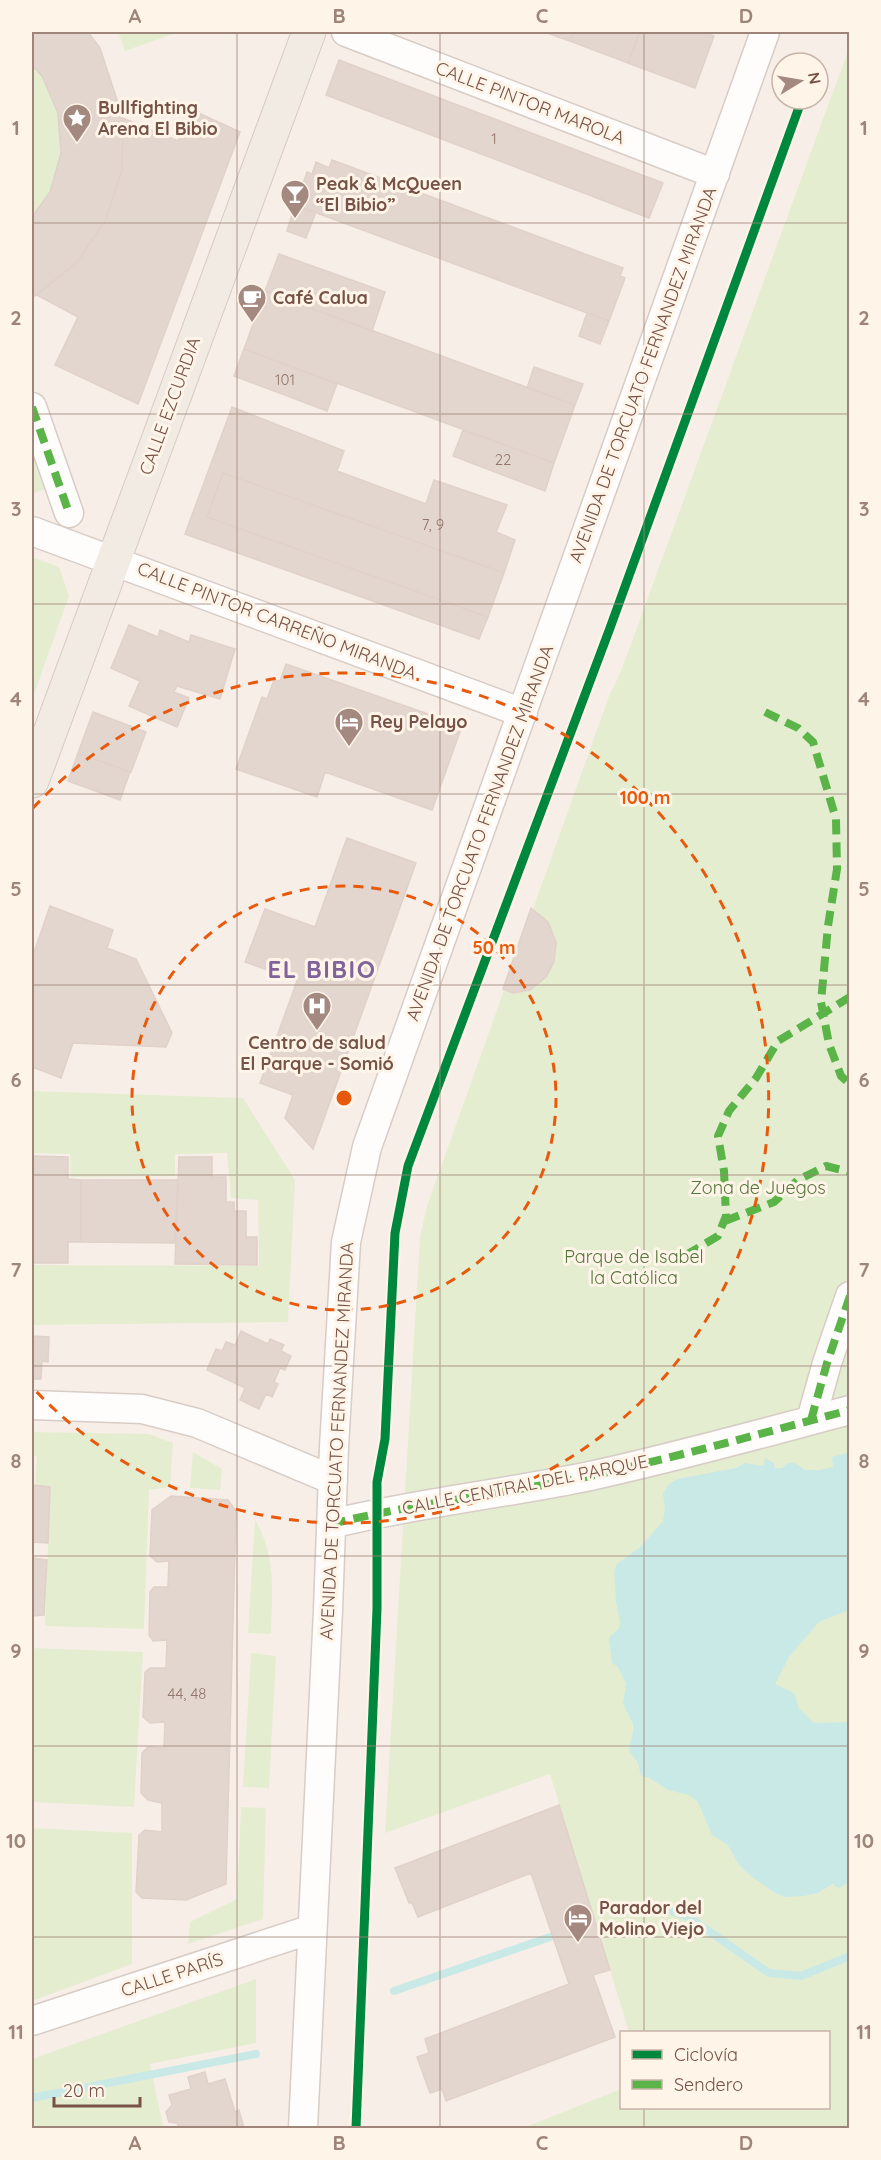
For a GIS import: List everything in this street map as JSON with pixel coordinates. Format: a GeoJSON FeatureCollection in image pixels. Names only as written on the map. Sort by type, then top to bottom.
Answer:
{"type":"FeatureCollection","features":[{"type":"Feature","properties":{"kind":"main road","name":"CALLE EZCURDIA"},"geometry":{"type":"LineString","coordinates":[[32,781],[309,32]]}},
{"type":"Feature","properties":{"kind":"street","name":"CALLE PINTOR MAROLA"},"geometry":{"type":"LineString","coordinates":[[346,32],[715,174]]}},
{"type":"Feature","properties":{"kind":"street","name":"AVENIDA DE TORCUATO FERNANDEZ MIRANDA"},"geometry":{"type":"LineString","coordinates":[[303,2128],[346,1242],[367,1147],[765,32]]}},
{"type":"Feature","properties":{"kind":"street"},"geometry":{"type":"LineString","coordinates":[[32,407],[69,513]]}},
{"type":"Feature","properties":{"kind":"street","name":"CALLE PINTOR CARREÑO MIRANDA"},"geometry":{"type":"LineString","coordinates":[[32,531],[523,713]]}},
{"type":"Feature","properties":{"kind":"street"},"geometry":{"type":"LineString","coordinates":[[811,1420],[849,1296]]}},
{"type":"Feature","properties":{"kind":"street"},"geometry":{"type":"LineString","coordinates":[[32,1405],[142,1409],[197,1423],[333,1480]]}},
{"type":"Feature","properties":{"kind":"street","name":"CALLE CENTRAL DEL PARQUE"},"geometry":{"type":"LineString","coordinates":[[331,1524],[376,1513],[589,1476],[849,1410]]}},
{"type":"Feature","properties":{"kind":"street","name":"CALLE PARÍS"},"geometry":{"type":"LineString","coordinates":[[32,2021],[312,1929]]}},
{"type":"Feature","properties":{"kind":"green space","name":"Bullfighting Arena El Bibio"},"geometry":{"type":"Polygon","coordinates":[[[32,32],[88,32],[100,48],[123,118],[122,170],[77,262],[32,298],[32,32]]]}},
{"type":"Feature","properties":{"kind":"green space"},"geometry":{"type":"Polygon","coordinates":[[[118,32],[179,32],[125,51],[118,32]]]}},
{"type":"Feature","properties":{"kind":"green space","name":"Parque de Isabel la Católica"},"geometry":{"type":"Polygon","coordinates":[[[849,48],[849,2128],[523,2128],[620,2089],[620,2109],[830,2109],[830,2031],[629,2031],[550,1774],[385,1833],[420,1237],[427,1206],[609,696],[621,671],[826,111],[830,111],[830,100],[849,48]]]}},
{"type":"Feature","properties":{"kind":"green space"},"geometry":{"type":"Polygon","coordinates":[[[32,434],[51,487],[34,493],[32,493],[32,434]]]}},
{"type":"Feature","properties":{"kind":"green space"},"geometry":{"type":"Polygon","coordinates":[[[32,557],[59,567],[69,596],[32,700],[32,557]]]}},
{"type":"Feature","properties":{"kind":"green space"},"geometry":{"type":"Polygon","coordinates":[[[32,1091],[243,1098],[295,1180],[288,1322],[32,1325],[32,1265],[259,1266],[258,1200],[231,1198],[227,1153],[175,1154],[175,1176],[71,1177],[70,1154],[32,1153],[32,1091]]]}},
{"type":"Feature","properties":{"kind":"green space"},"geometry":{"type":"Polygon","coordinates":[[[32,1432],[149,1434],[173,1443],[170,1487],[149,1490],[144,1629],[45,1626],[50,1487],[35,1486],[37,1456],[32,1455],[32,1432]]]}},
{"type":"Feature","properties":{"kind":"green space"},"geometry":{"type":"Polygon","coordinates":[[[193,1452],[222,1469],[220,1490],[190,1488],[193,1452]]]}},
{"type":"Feature","properties":{"kind":"green space"},"geometry":{"type":"Polygon","coordinates":[[[255,1519],[267,1547],[272,1575],[271,1634],[248,1633],[255,1519]]]}},
{"type":"Feature","properties":{"kind":"green space"},"geometry":{"type":"Polygon","coordinates":[[[32,1648],[143,1652],[134,1807],[32,1802],[32,1648]]]}},
{"type":"Feature","properties":{"kind":"green space"},"geometry":{"type":"Polygon","coordinates":[[[251,1653],[276,1656],[269,1788],[243,1787],[251,1653]]]}},
{"type":"Feature","properties":{"kind":"green space"},"geometry":{"type":"Polygon","coordinates":[[[241,1807],[266,1808],[263,1919],[188,1944],[190,1922],[237,1899],[241,1807]]]}},
{"type":"Feature","properties":{"kind":"green space"},"geometry":{"type":"Polygon","coordinates":[[[32,1828],[132,1833],[132,1964],[32,2001],[32,1828]]]}},
{"type":"Feature","properties":{"kind":"green space"},"geometry":{"type":"Polygon","coordinates":[[[256,1979],[256,2043],[150,2064],[163,2126],[154,2128],[32,2128],[32,2059],[256,1979]]]}},
{"type":"Feature","properties":{"kind":"water"},"geometry":{"type":"Polygon","coordinates":[[[847,1453],[850,1458],[849,1610],[819,1622],[789,1657],[775,1684],[794,1693],[799,1708],[814,1723],[849,1722],[849,1881],[840,1888],[835,1887],[834,1883],[818,1893],[785,1897],[752,1877],[739,1865],[727,1844],[712,1835],[698,1802],[689,1795],[668,1790],[648,1777],[641,1776],[638,1763],[629,1748],[633,1724],[623,1704],[626,1683],[617,1666],[612,1663],[609,1638],[619,1628],[620,1622],[614,1571],[617,1564],[640,1547],[663,1521],[665,1508],[663,1494],[668,1485],[677,1479],[736,1468],[745,1463],[763,1466],[765,1458],[774,1463],[775,1468],[782,1468],[791,1463],[805,1470],[819,1470],[833,1467],[832,1457],[847,1453]]]}},
{"type":"Feature","properties":{"kind":"building","name":"Bullfighting Arena El Bibio"},"geometry":{"type":"Polygon","coordinates":[[[32,32],[88,32],[100,48],[123,118],[122,170],[106,220],[77,262],[32,298],[32,217],[50,192],[61,153],[58,113],[42,76],[32,65],[32,32]]]}},
{"type":"Feature","properties":{"kind":"building"},"geometry":{"type":"Polygon","coordinates":[[[544,32],[574,32],[570,41],[544,32]]]}},
{"type":"Feature","properties":{"kind":"building"},"geometry":{"type":"Polygon","coordinates":[[[574,32],[640,32],[628,63],[570,41],[574,32]]]}},
{"type":"Feature","properties":{"kind":"building"},"geometry":{"type":"Polygon","coordinates":[[[640,32],[703,32],[714,36],[695,88],[628,63],[640,32]]]}},
{"type":"Feature","properties":{"kind":"building"},"geometry":{"type":"Polygon","coordinates":[[[339,60],[663,183],[649,218],[326,95],[339,60]]]}},
{"type":"Feature","properties":{"kind":"building"},"geometry":{"type":"Polygon","coordinates":[[[192,110],[240,132],[138,404],[55,365],[78,317],[37,295],[77,262],[106,220],[122,170],[123,118],[178,141],[192,110]]]}},
{"type":"Feature","properties":{"kind":"building"},"geometry":{"type":"Polygon","coordinates":[[[332,160],[623,268],[620,276],[625,278],[609,321],[295,205],[307,172],[312,174],[316,162],[329,168],[332,160]]]}},
{"type":"Feature","properties":{"kind":"building"},"geometry":{"type":"Polygon","coordinates":[[[295,205],[316,212],[306,238],[287,231],[295,205]]]}},
{"type":"Feature","properties":{"kind":"building"},"geometry":{"type":"Polygon","coordinates":[[[279,254],[385,292],[372,331],[265,291],[279,254]]]}},
{"type":"Feature","properties":{"kind":"building"},"geometry":{"type":"Polygon","coordinates":[[[265,291],[575,405],[554,463],[244,349],[265,291]]]}},
{"type":"Feature","properties":{"kind":"building"},"geometry":{"type":"Polygon","coordinates":[[[587,313],[609,321],[600,344],[579,336],[587,313]]]}},
{"type":"Feature","properties":{"kind":"building"},"geometry":{"type":"Polygon","coordinates":[[[244,349],[337,384],[327,411],[234,376],[244,349]]]}},
{"type":"Feature","properties":{"kind":"building"},"geometry":{"type":"Polygon","coordinates":[[[534,367],[583,384],[575,405],[527,388],[534,367]]]}},
{"type":"Feature","properties":{"kind":"building"},"geometry":{"type":"Polygon","coordinates":[[[232,407],[344,451],[337,471],[426,504],[434,480],[507,505],[496,532],[515,540],[504,573],[223,473],[207,517],[488,617],[479,639],[185,534],[232,407]]]}},
{"type":"Feature","properties":{"kind":"building"},"geometry":{"type":"Polygon","coordinates":[[[463,430],[554,463],[545,491],[453,456],[463,430]]]}},
{"type":"Feature","properties":{"kind":"building"},"geometry":{"type":"Polygon","coordinates":[[[223,473],[504,573],[488,617],[207,517],[223,473]]]}},
{"type":"Feature","properties":{"kind":"building"},"geometry":{"type":"Polygon","coordinates":[[[129,625],[158,637],[160,630],[189,642],[191,635],[235,649],[220,699],[177,686],[174,692],[189,698],[177,727],[129,706],[140,681],[111,668],[129,625]]]}},
{"type":"Feature","properties":{"kind":"building","name":"Rey Pelayo"},"geometry":{"type":"Polygon","coordinates":[[[286,664],[462,726],[432,810],[325,772],[317,797],[236,769],[262,697],[267,699],[274,680],[280,681],[286,664]]]}},
{"type":"Feature","properties":{"kind":"building"},"geometry":{"type":"Polygon","coordinates":[[[93,712],[146,732],[131,772],[78,753],[93,712]]]}},
{"type":"Feature","properties":{"kind":"building"},"geometry":{"type":"Polygon","coordinates":[[[78,753],[130,772],[120,800],[68,781],[78,753]]]}},
{"type":"Feature","properties":{"kind":"building","name":"Centro de salud El Parque - Somió"},"geometry":{"type":"Polygon","coordinates":[[[347,838],[416,863],[313,1149],[285,1118],[293,1095],[260,1083],[297,981],[245,962],[265,909],[315,927],[347,838]]]}},
{"type":"Feature","properties":{"kind":"building"},"geometry":{"type":"Polygon","coordinates":[[[50,906],[113,930],[107,948],[136,959],[172,1033],[166,1047],[73,1043],[61,1078],[32,1067],[32,958],[50,906]]]}},
{"type":"Feature","properties":{"kind":"building"},"geometry":{"type":"Polygon","coordinates":[[[531,908],[548,922],[556,942],[554,962],[546,977],[530,990],[513,993],[503,989],[531,908]]]}},
{"type":"Feature","properties":{"kind":"building"},"geometry":{"type":"Polygon","coordinates":[[[32,1156],[68,1157],[68,1179],[81,1180],[81,1242],[68,1242],[68,1263],[32,1263],[32,1156]]]}},
{"type":"Feature","properties":{"kind":"building"},"geometry":{"type":"Polygon","coordinates":[[[179,1157],[212,1157],[212,1177],[226,1177],[226,1202],[234,1202],[234,1211],[246,1211],[246,1237],[257,1237],[257,1265],[175,1264],[179,1157]]]}},
{"type":"Feature","properties":{"kind":"building"},"geometry":{"type":"Polygon","coordinates":[[[81,1180],[178,1180],[175,1243],[81,1242],[81,1180]]]}},
{"type":"Feature","properties":{"kind":"building"},"geometry":{"type":"Polygon","coordinates":[[[32,1331],[33,1336],[49,1337],[48,1362],[42,1361],[41,1379],[32,1379],[32,1331]]]}},
{"type":"Feature","properties":{"kind":"building"},"geometry":{"type":"Polygon","coordinates":[[[241,1331],[268,1344],[270,1339],[284,1345],[281,1351],[291,1356],[285,1370],[280,1368],[274,1382],[278,1384],[272,1397],[266,1394],[259,1409],[240,1400],[245,1388],[207,1370],[216,1349],[222,1351],[226,1342],[235,1345],[241,1331]]]}},
{"type":"Feature","properties":{"kind":"building"},"geometry":{"type":"Polygon","coordinates":[[[32,1485],[50,1487],[48,1543],[32,1542],[32,1485]]]}},
{"type":"Feature","properties":{"kind":"building"},"geometry":{"type":"Polygon","coordinates":[[[171,1496],[228,1500],[236,1511],[226,1884],[186,1900],[142,1898],[136,1892],[139,1835],[145,1830],[162,1832],[162,1803],[148,1800],[141,1793],[142,1753],[148,1747],[164,1748],[165,1722],[150,1723],[143,1717],[145,1672],[150,1668],[166,1668],[167,1640],[153,1641],[149,1635],[150,1592],[154,1587],[168,1587],[169,1561],[157,1562],[150,1556],[152,1510],[171,1496]]]}},
{"type":"Feature","properties":{"kind":"building"},"geometry":{"type":"Polygon","coordinates":[[[32,1558],[47,1560],[44,1615],[32,1616],[32,1558]]]}},
{"type":"Feature","properties":{"kind":"building","name":"Parador del Molino Viejo"},"geometry":{"type":"Polygon","coordinates":[[[559,1805],[610,1970],[593,1975],[615,2037],[446,2101],[442,2089],[430,2093],[417,2057],[429,2053],[425,2039],[569,1984],[531,1873],[418,1917],[412,1903],[409,1903],[395,1868],[559,1805]]]}},
{"type":"Feature","properties":{"kind":"building"},"geometry":{"type":"Polygon","coordinates":[[[205,2072],[208,2084],[225,2079],[235,2112],[239,2110],[244,2128],[179,2128],[177,2123],[169,2122],[166,2112],[172,2105],[169,2095],[191,2089],[188,2077],[205,2072]]]}},
{"type":"Feature","properties":{"kind":"waterway"},"geometry":{"type":"LineString","coordinates":[[616,1913],[661,1907],[690,1918],[769,1973],[801,1976],[850,1956]]}},
{"type":"Feature","properties":{"kind":"waterway"},"geometry":{"type":"LineString","coordinates":[[394,1991],[550,1937]]}},
{"type":"Feature","properties":{"kind":"waterway"},"geometry":{"type":"LineString","coordinates":[[32,2098],[256,2054]]}},
{"type":"Feature","properties":{"kind":"marked path"},"geometry":{"type":"LineString","coordinates":[[32,407],[69,513]]}},
{"type":"Feature","properties":{"kind":"marked path"},"geometry":{"type":"LineString","coordinates":[[765,712],[798,728],[813,742],[836,819],[837,869],[828,926],[821,1002],[829,1044],[841,1076],[850,1084]]}},
{"type":"Feature","properties":{"kind":"marked path"},"geometry":{"type":"LineString","coordinates":[[686,1255],[718,1236],[726,1216],[724,1171],[718,1136],[729,1111],[756,1078],[778,1041],[850,997]]}},
{"type":"Feature","properties":{"kind":"marked path"},"geometry":{"type":"LineString","coordinates":[[725,1221],[774,1202],[798,1180],[826,1166],[850,1172]]}},
{"type":"Feature","properties":{"kind":"marked path"},"geometry":{"type":"LineString","coordinates":[[811,1420],[827,1363],[850,1296]]}},
{"type":"Feature","properties":{"kind":"marked path"},"geometry":{"type":"LineString","coordinates":[[331,1524],[395,1510],[590,1476],[688,1453],[850,1410]]}},
{"type":"Feature","properties":{"kind":"cycle path"},"geometry":{"type":"LineString","coordinates":[[356,2128],[377,1609],[377,1482],[385,1439],[395,1233],[408,1166],[610,628],[798,111]]}},
{"type":"Feature","properties":{"kind":"place","name":"Bullfighting Arena El Bibio"},"geometry":{"type":"Point","coordinates":[77,144]}},
{"type":"Feature","properties":{"kind":"place","name":"Peak & McQueen “El Bibio”"},"geometry":{"type":"Point","coordinates":[295,220]}},
{"type":"Feature","properties":{"kind":"place","name":"Café Calua"},"geometry":{"type":"Point","coordinates":[252,324]}},
{"type":"Feature","properties":{"kind":"place","name":"Rey Pelayo"},"geometry":{"type":"Point","coordinates":[349,748]}},
{"type":"Feature","properties":{"kind":"place","name":"Centro de salud El Parque - Somió"},"geometry":{"type":"Point","coordinates":[317,1032]}},
{"type":"Feature","properties":{"kind":"place","name":"Parador del Molino Viejo"},"geometry":{"type":"Point","coordinates":[578,1944]}},
{"type":"Feature","properties":{"kind":"district","name":"EL BIBIO"},"geometry":{"type":"Point","coordinates":[322,970]}},
{"type":"Feature","properties":{"kind":"park label","name":"Zona de Juegos"},"geometry":{"type":"Point","coordinates":[758,1188]}}]}
